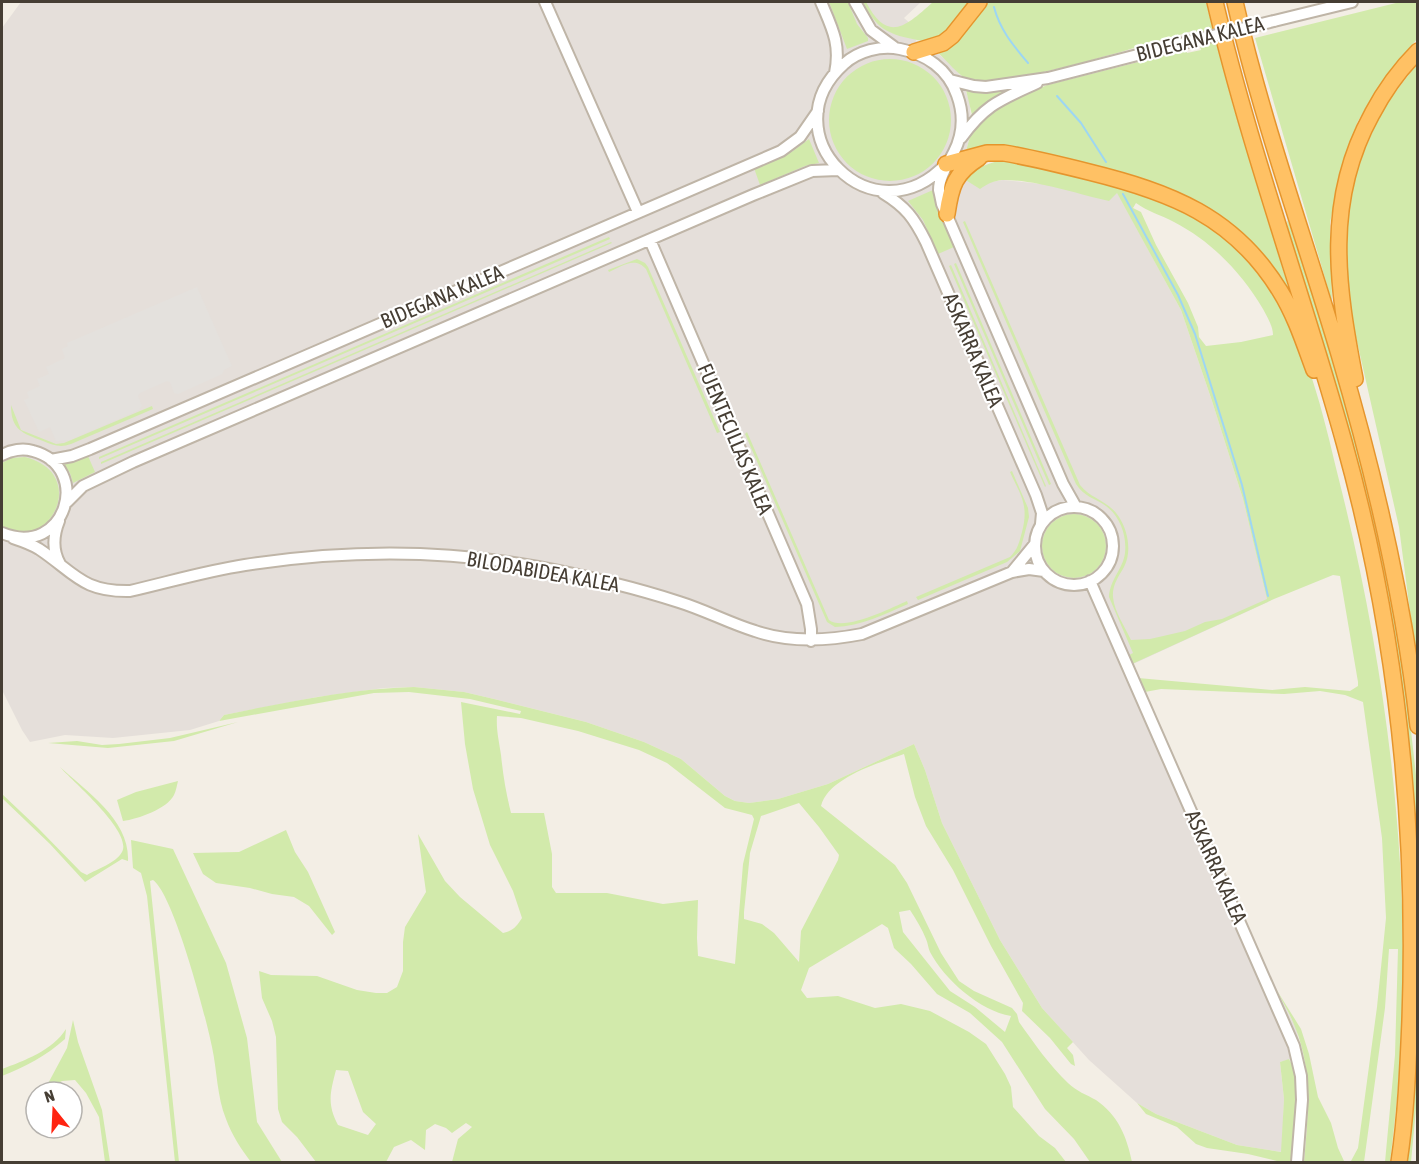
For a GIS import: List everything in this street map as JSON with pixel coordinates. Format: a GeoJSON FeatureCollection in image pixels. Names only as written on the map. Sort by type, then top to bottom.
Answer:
{"type":"FeatureCollection","features":[{"type":"Feature","properties":{"kind":"highway"},"geometry":{"type":"LineString","coordinates":[[914,52],[943,43],[952,36],[980,2]]}},
{"type":"Feature","properties":{"kind":"highway"},"geometry":{"type":"LineString","coordinates":[[1215,2],[1255,151],[1345,443],[1369,547],[1389,657],[1402,755],[1408,838],[1411,986],[1408,1057],[1399,1162]]}},
{"type":"Feature","properties":{"kind":"highway"},"geometry":{"type":"LineString","coordinates":[[1235,2],[1266,122],[1338,352],[1378,500]]}},
{"type":"Feature","properties":{"kind":"highway"},"geometry":{"type":"LineString","coordinates":[[1418,51],[1396,75],[1368,121],[1356,147],[1340,207],[1338,243],[1343,318],[1407,647],[1418,726]]}},
{"type":"Feature","properties":{"kind":"highway"},"geometry":{"type":"LineString","coordinates":[[946,164],[987,153],[1028,157],[1135,183],[1180,200],[1216,222],[1256,258],[1281,292],[1295,320],[1325,400],[1345,443]]}},
{"type":"Feature","properties":{"kind":"highway"},"geometry":{"type":"LineString","coordinates":[[947,214],[953,184],[959,174],[987,153]]}},
{"type":"Feature","properties":{"kind":"street"},"geometry":{"type":"LineString","coordinates":[[545,2],[638,212]]}},
{"type":"Feature","properties":{"kind":"street"},"geometry":{"type":"LineString","coordinates":[[821,2],[837,43],[838,57],[835,73]]}},
{"type":"Feature","properties":{"kind":"street"},"geometry":{"type":"LineString","coordinates":[[855,2],[871,30],[894,48]]}},
{"type":"Feature","properties":{"kind":"street","name":"BIDEGANA KALEA"},"geometry":{"type":"LineString","coordinates":[[950,80],[986,87],[1048,78],[1352,2]]}},
{"type":"Feature","properties":{"kind":"street"},"geometry":{"type":"LineString","coordinates":[[894,48],[914,52],[928,58],[940,68],[950,80],[960,103],[962,121],[959,140],[946,164],[928,181],[905,190],[880,191],[858,184],[838,170],[828,158],[821,143],[818,111],[821,97],[835,73],[847,61],[861,53],[894,48]]}},
{"type":"Feature","properties":{"kind":"street","name":"BIDEGANA KALEA"},"geometry":{"type":"LineString","coordinates":[[959,140],[981,112],[1048,78]]}},
{"type":"Feature","properties":{"kind":"street","name":"BIDEGANA KALEA"},"geometry":{"type":"LineString","coordinates":[[51,460],[72,456],[90,449],[789,146],[800,137],[818,111]]}},
{"type":"Feature","properties":{"kind":"street","name":"ASKARRA KALEA"},"geometry":{"type":"LineString","coordinates":[[946,164],[939,188],[947,214],[1063,484],[1076,507]]}},
{"type":"Feature","properties":{"kind":"street","name":"BIDEGANA KALEA"},"geometry":{"type":"LineString","coordinates":[[67,501],[83,486],[132,462],[803,174],[820,170],[838,170]]}},
{"type":"Feature","properties":{"kind":"street","name":"ASKARRA KALEA"},"geometry":{"type":"LineString","coordinates":[[880,191],[902,205],[911,214],[926,242],[1036,495],[1042,513],[1041,524]]}},
{"type":"Feature","properties":{"kind":"street","name":"FUENTECILLAS KALEA"},"geometry":{"type":"LineString","coordinates":[[650,240],[807,604],[811,641]]}},
{"type":"Feature","properties":{"kind":"street"},"geometry":{"type":"LineString","coordinates":[[2,455],[18,450],[41,453],[51,460],[61,472],[66,486],[67,501],[54,532],[56,556],[61,567]]}},
{"type":"Feature","properties":{"kind":"street"},"geometry":{"type":"LineString","coordinates":[[1076,507],[1100,516],[1108,526],[1113,539],[1113,552],[1109,564],[1101,574],[1090,581],[1070,585],[1060,582],[1044,571],[1037,558],[1035,544],[1041,524],[1056,511],[1076,507]]}},
{"type":"Feature","properties":{"kind":"street"},"geometry":{"type":"LineString","coordinates":[[13,538],[34,537],[53,527],[60,519]]}},
{"type":"Feature","properties":{"kind":"street","name":"BILODABIDEA KALEA"},"geometry":{"type":"LineString","coordinates":[[2,533],[38,548],[85,583],[116,591],[130,591],[215,571],[295,559],[362,554],[466,557],[536,566],[611,582],[687,604],[756,632],[811,641],[838,639],[882,627],[1012,572],[1029,569],[1044,571]]}},
{"type":"Feature","properties":{"kind":"street","name":"BILODABIDEA KALEA"},"geometry":{"type":"LineString","coordinates":[[1012,572],[1035,544]]}},
{"type":"Feature","properties":{"kind":"street","name":"ASKARRA KALEA"},"geometry":{"type":"LineString","coordinates":[[1090,581],[1294,1046],[1301,1076],[1302,1100],[1297,1162]]}},
{"type":"Feature","properties":{"kind":"shaded area"},"geometry":{"type":"Polygon","coordinates":[[[21,2],[921,2],[904,18],[912,25],[916,41],[924,43],[955,67],[970,103],[971,133],[966,151],[964,179],[991,182],[1003,180],[1117,192],[1181,310],[1243,499],[1268,602],[1133,664],[1262,960],[1296,1028],[1303,1056],[1280,1062],[1284,1099],[1282,1152],[1237,1145],[1156,1114],[1137,1103],[1089,1060],[1042,1008],[1000,940],[942,823],[914,744],[828,784],[778,799],[749,803],[735,801],[725,796],[681,759],[644,742],[586,722],[494,699],[464,692],[414,687],[384,688],[317,697],[224,715],[219,721],[190,730],[113,738],[65,735],[30,742],[2,690],[2,28],[21,2]]]}},
{"type":"Feature","properties":{"kind":"shaded area"},"geometry":{"type":"Polygon","coordinates":[[[197,287],[232,366],[224,370],[222,374],[178,394],[174,393],[170,382],[167,381],[140,393],[138,396],[142,406],[139,410],[70,440],[56,441],[50,427],[39,432],[24,400],[29,398],[27,392],[40,386],[37,379],[49,374],[46,367],[65,358],[62,349],[68,346],[67,343],[197,287]]]}},
{"type":"Feature","properties":{"kind":"green space"},"geometry":{"type":"Polygon","coordinates":[[[829,2],[848,2],[857,24],[868,41],[847,49],[829,2]]]}},
{"type":"Feature","properties":{"kind":"green space"},"geometry":{"type":"Polygon","coordinates":[[[863,2],[866,2],[882,23],[890,27],[898,27],[906,24],[933,2],[971,2],[944,34],[926,41],[900,36],[886,30],[871,16],[863,2]]]}},
{"type":"Feature","properties":{"kind":"green space"},"geometry":{"type":"Polygon","coordinates":[[[985,2],[1206,2],[1232,102],[1292,299],[1272,271],[1163,188],[966,151],[971,133],[981,119],[991,111],[1047,85],[1186,50],[1187,53],[1201,50],[1196,30],[1044,72],[986,81],[969,80],[938,53],[948,46],[985,2]]]}},
{"type":"Feature","properties":{"kind":"green space"},"geometry":{"type":"Polygon","coordinates":[[[1400,2],[1417,2],[1417,39],[1385,77],[1358,121],[1340,172],[1330,223],[1332,302],[1255,38],[1400,2]]]}},
{"type":"Feature","properties":{"kind":"green space"},"geometry":{"type":"Polygon","coordinates":[[[890,59],[913,63],[933,77],[947,97],[951,120],[947,143],[933,163],[913,177],[890,181],[867,177],[847,163],[833,143],[829,120],[833,97],[847,77],[867,63],[890,59]]]}},
{"type":"Feature","properties":{"kind":"green space"},"geometry":{"type":"Polygon","coordinates":[[[1417,64],[1417,665],[1399,527],[1351,315],[1342,246],[1356,170],[1383,108],[1417,64]]]}},
{"type":"Feature","properties":{"kind":"green space"},"geometry":{"type":"Polygon","coordinates":[[[1010,88],[986,102],[972,115],[966,90],[979,92],[1010,88]]]}},
{"type":"Feature","properties":{"kind":"green space"},"geometry":{"type":"Polygon","coordinates":[[[809,139],[819,163],[805,166],[760,185],[754,168],[793,151],[809,139]]]}},
{"type":"Feature","properties":{"kind":"green space"},"geometry":{"type":"Polygon","coordinates":[[[1003,160],[1024,162],[1136,191],[1190,213],[1214,228],[1236,246],[1257,270],[1291,324],[1303,353],[1323,415],[1353,538],[1378,664],[1394,792],[1403,921],[1403,985],[1399,1074],[1390,1162],[1385,1162],[1395,1055],[1398,949],[1389,949],[1385,1008],[1364,1162],[1304,1162],[1308,1111],[1305,1060],[1295,1027],[1276,989],[1301,1029],[1318,1097],[1331,1123],[1344,1161],[1351,1161],[1358,1148],[1377,1007],[1386,918],[1382,838],[1363,702],[1345,695],[1320,691],[1284,694],[1161,689],[1145,692],[1138,678],[1272,690],[1305,687],[1350,691],[1358,686],[1358,682],[1340,576],[1333,575],[1274,599],[1132,664],[1129,655],[1133,653],[1109,597],[1125,553],[1122,527],[1111,510],[1086,495],[1076,484],[963,222],[965,221],[1080,485],[1115,512],[1125,529],[1128,555],[1115,585],[1113,597],[1131,640],[1150,639],[1185,631],[1205,622],[1222,619],[1267,599],[1243,499],[1181,310],[1117,193],[1109,201],[1041,184],[1014,180],[996,181],[980,189],[964,179],[987,164],[1003,160]],[[1136,203],[1133,208],[1141,212],[1156,245],[1188,303],[1198,327],[1199,337],[1206,346],[1273,335],[1270,322],[1255,296],[1213,248],[1188,230],[1136,203]]]}},
{"type":"Feature","properties":{"kind":"green space"},"geometry":{"type":"Polygon","coordinates":[[[933,190],[938,210],[954,247],[938,254],[923,220],[908,201],[933,190]]]}},
{"type":"Feature","properties":{"kind":"green space"},"geometry":{"type":"Polygon","coordinates":[[[1287,220],[1295,234],[1335,360],[1379,525],[1403,659],[1417,784],[1417,948],[1397,662],[1289,241],[1287,220]]]}},
{"type":"Feature","properties":{"kind":"green space"},"geometry":{"type":"Polygon","coordinates":[[[609,237],[610,239],[99,459],[99,457],[609,237]]]}},
{"type":"Feature","properties":{"kind":"green space"},"geometry":{"type":"Polygon","coordinates":[[[612,243],[101,464],[101,462],[612,243]]]}},
{"type":"Feature","properties":{"kind":"green space"},"geometry":{"type":"Polygon","coordinates":[[[637,259],[648,267],[720,432],[717,433],[646,269],[642,265],[633,263],[609,272],[608,270],[637,259]]]}},
{"type":"Feature","properties":{"kind":"green space"},"geometry":{"type":"Polygon","coordinates":[[[956,263],[1051,484],[1049,485],[954,264],[956,263]]]}},
{"type":"Feature","properties":{"kind":"green space"},"geometry":{"type":"Polygon","coordinates":[[[951,265],[1046,486],[1045,487],[949,266],[951,265]]]}},
{"type":"Feature","properties":{"kind":"green space"},"geometry":{"type":"Polygon","coordinates":[[[11,405],[21,430],[56,444],[64,443],[152,406],[153,409],[71,444],[60,446],[50,444],[24,433],[19,429],[13,420],[11,405]]]}},
{"type":"Feature","properties":{"kind":"green space"},"geometry":{"type":"Polygon","coordinates":[[[747,432],[829,620],[836,623],[856,621],[907,601],[908,604],[873,619],[854,624],[835,627],[827,622],[745,434],[747,432]]]}},
{"type":"Feature","properties":{"kind":"green space"},"geometry":{"type":"Polygon","coordinates":[[[88,456],[95,472],[73,483],[64,464],[88,456]]]}},
{"type":"Feature","properties":{"kind":"green space"},"geometry":{"type":"Polygon","coordinates":[[[25,457],[45,466],[56,479],[59,494],[55,510],[47,522],[34,531],[19,533],[2,526],[2,463],[11,458],[25,457]]]}},
{"type":"Feature","properties":{"kind":"green space"},"geometry":{"type":"Polygon","coordinates":[[[1012,471],[1028,508],[1029,517],[1020,551],[1007,562],[918,600],[916,597],[1010,557],[1015,551],[1025,515],[1023,501],[1010,472],[1012,471]]]}},
{"type":"Feature","properties":{"kind":"green space"},"geometry":{"type":"Polygon","coordinates":[[[1068,514],[1080,514],[1097,523],[1104,534],[1106,546],[1104,558],[1097,569],[1080,578],[1068,578],[1056,573],[1047,564],[1042,552],[1042,540],[1047,528],[1056,519],[1068,514]]]}},
{"type":"Feature","properties":{"kind":"green space"},"geometry":{"type":"Polygon","coordinates":[[[414,687],[464,692],[586,722],[644,742],[681,759],[725,796],[735,801],[749,803],[778,799],[828,784],[914,744],[942,823],[1000,940],[1042,1008],[1073,1042],[1067,1048],[1073,1055],[1075,1066],[1022,1011],[1023,1003],[953,870],[926,826],[915,797],[904,754],[868,767],[843,780],[833,787],[821,806],[895,865],[907,883],[941,953],[959,981],[974,991],[1012,1008],[1030,1038],[1061,1076],[1074,1088],[1096,1100],[1110,1112],[1124,1135],[1132,1162],[1090,1162],[1074,1139],[1045,1109],[1002,1042],[970,1013],[937,994],[894,948],[888,928],[882,924],[809,968],[801,990],[807,998],[838,996],[875,1008],[901,1004],[930,1011],[969,1032],[986,1044],[1005,1074],[1011,1087],[1013,1107],[1066,1162],[452,1162],[458,1139],[472,1127],[466,1123],[452,1133],[435,1124],[426,1130],[425,1150],[411,1140],[394,1147],[386,1162],[316,1162],[282,1122],[278,1109],[276,1037],[262,998],[259,971],[271,975],[317,976],[357,990],[376,993],[387,993],[397,987],[403,971],[405,927],[426,892],[418,834],[445,881],[460,897],[503,933],[514,928],[522,918],[513,891],[490,845],[473,789],[461,702],[520,714],[521,711],[470,699],[409,692],[374,693],[219,721],[224,715],[271,705],[342,693],[414,687]],[[497,716],[498,736],[511,813],[544,813],[552,854],[552,887],[556,893],[607,893],[663,904],[698,900],[698,956],[735,964],[743,864],[754,819],[752,815],[725,808],[667,763],[639,750],[578,731],[521,718],[497,716]],[[799,803],[761,816],[750,853],[744,919],[762,924],[774,933],[799,962],[801,931],[839,855],[799,803]],[[910,910],[899,912],[903,932],[950,991],[975,1007],[1005,1032],[1011,1016],[987,1008],[954,983],[936,962],[910,910]],[[336,1070],[331,1092],[332,1111],[338,1125],[368,1135],[376,1124],[363,1112],[348,1071],[336,1070]]]}},
{"type":"Feature","properties":{"kind":"green space"},"geometry":{"type":"Polygon","coordinates":[[[238,722],[174,741],[108,748],[48,743],[77,741],[102,745],[119,744],[170,738],[238,722]]]}},
{"type":"Feature","properties":{"kind":"green space"},"geometry":{"type":"Polygon","coordinates":[[[60,767],[105,808],[122,833],[127,846],[128,861],[122,859],[85,882],[50,844],[2,798],[2,794],[81,872],[87,875],[106,865],[122,852],[123,843],[119,832],[100,807],[60,767]]]}},
{"type":"Feature","properties":{"kind":"green space"},"geometry":{"type":"Polygon","coordinates":[[[178,781],[174,795],[165,805],[144,816],[123,821],[117,800],[136,792],[178,781]]]}},
{"type":"Feature","properties":{"kind":"green space"},"geometry":{"type":"Polygon","coordinates":[[[286,830],[335,932],[332,935],[309,906],[294,897],[216,883],[203,874],[193,853],[239,852],[286,830]]]}},
{"type":"Feature","properties":{"kind":"green space"},"geometry":{"type":"Polygon","coordinates":[[[131,840],[173,849],[226,963],[247,1038],[257,1122],[282,1162],[251,1162],[228,1125],[221,1102],[209,1032],[188,958],[170,908],[153,880],[150,881],[179,1162],[175,1162],[147,896],[141,873],[133,868],[131,840]]]}},
{"type":"Feature","properties":{"kind":"green space"},"geometry":{"type":"Polygon","coordinates":[[[1417,951],[1417,1098],[1411,1162],[1404,1162],[1417,951]]]}},
{"type":"Feature","properties":{"kind":"green space"},"geometry":{"type":"Polygon","coordinates":[[[73,1020],[78,1042],[102,1110],[110,1162],[105,1162],[99,1117],[84,1091],[84,1080],[50,1080],[67,1048],[73,1020]]]}},
{"type":"Feature","properties":{"kind":"green space"},"geometry":{"type":"Polygon","coordinates":[[[66,1029],[65,1039],[50,1051],[2,1076],[2,1069],[46,1049],[66,1029]]]}},
{"type":"Feature","properties":{"kind":"green space"},"geometry":{"type":"Polygon","coordinates":[[[1289,1059],[1294,1070],[1298,1096],[1292,1162],[1281,1162],[1196,1144],[1177,1127],[1146,1114],[1137,1103],[1156,1114],[1237,1145],[1281,1152],[1284,1099],[1280,1062],[1289,1059]]]}},
{"type":"Feature","properties":{"kind":"waterway"},"geometry":{"type":"LineString","coordinates":[[994,7],[1003,30],[1028,63]]}},
{"type":"Feature","properties":{"kind":"waterway"},"geometry":{"type":"LineString","coordinates":[[1057,96],[1081,123],[1106,162]]}},
{"type":"Feature","properties":{"kind":"waterway"},"geometry":{"type":"LineString","coordinates":[[1123,194],[1178,295],[1195,334],[1242,485],[1268,596]]}}]}
